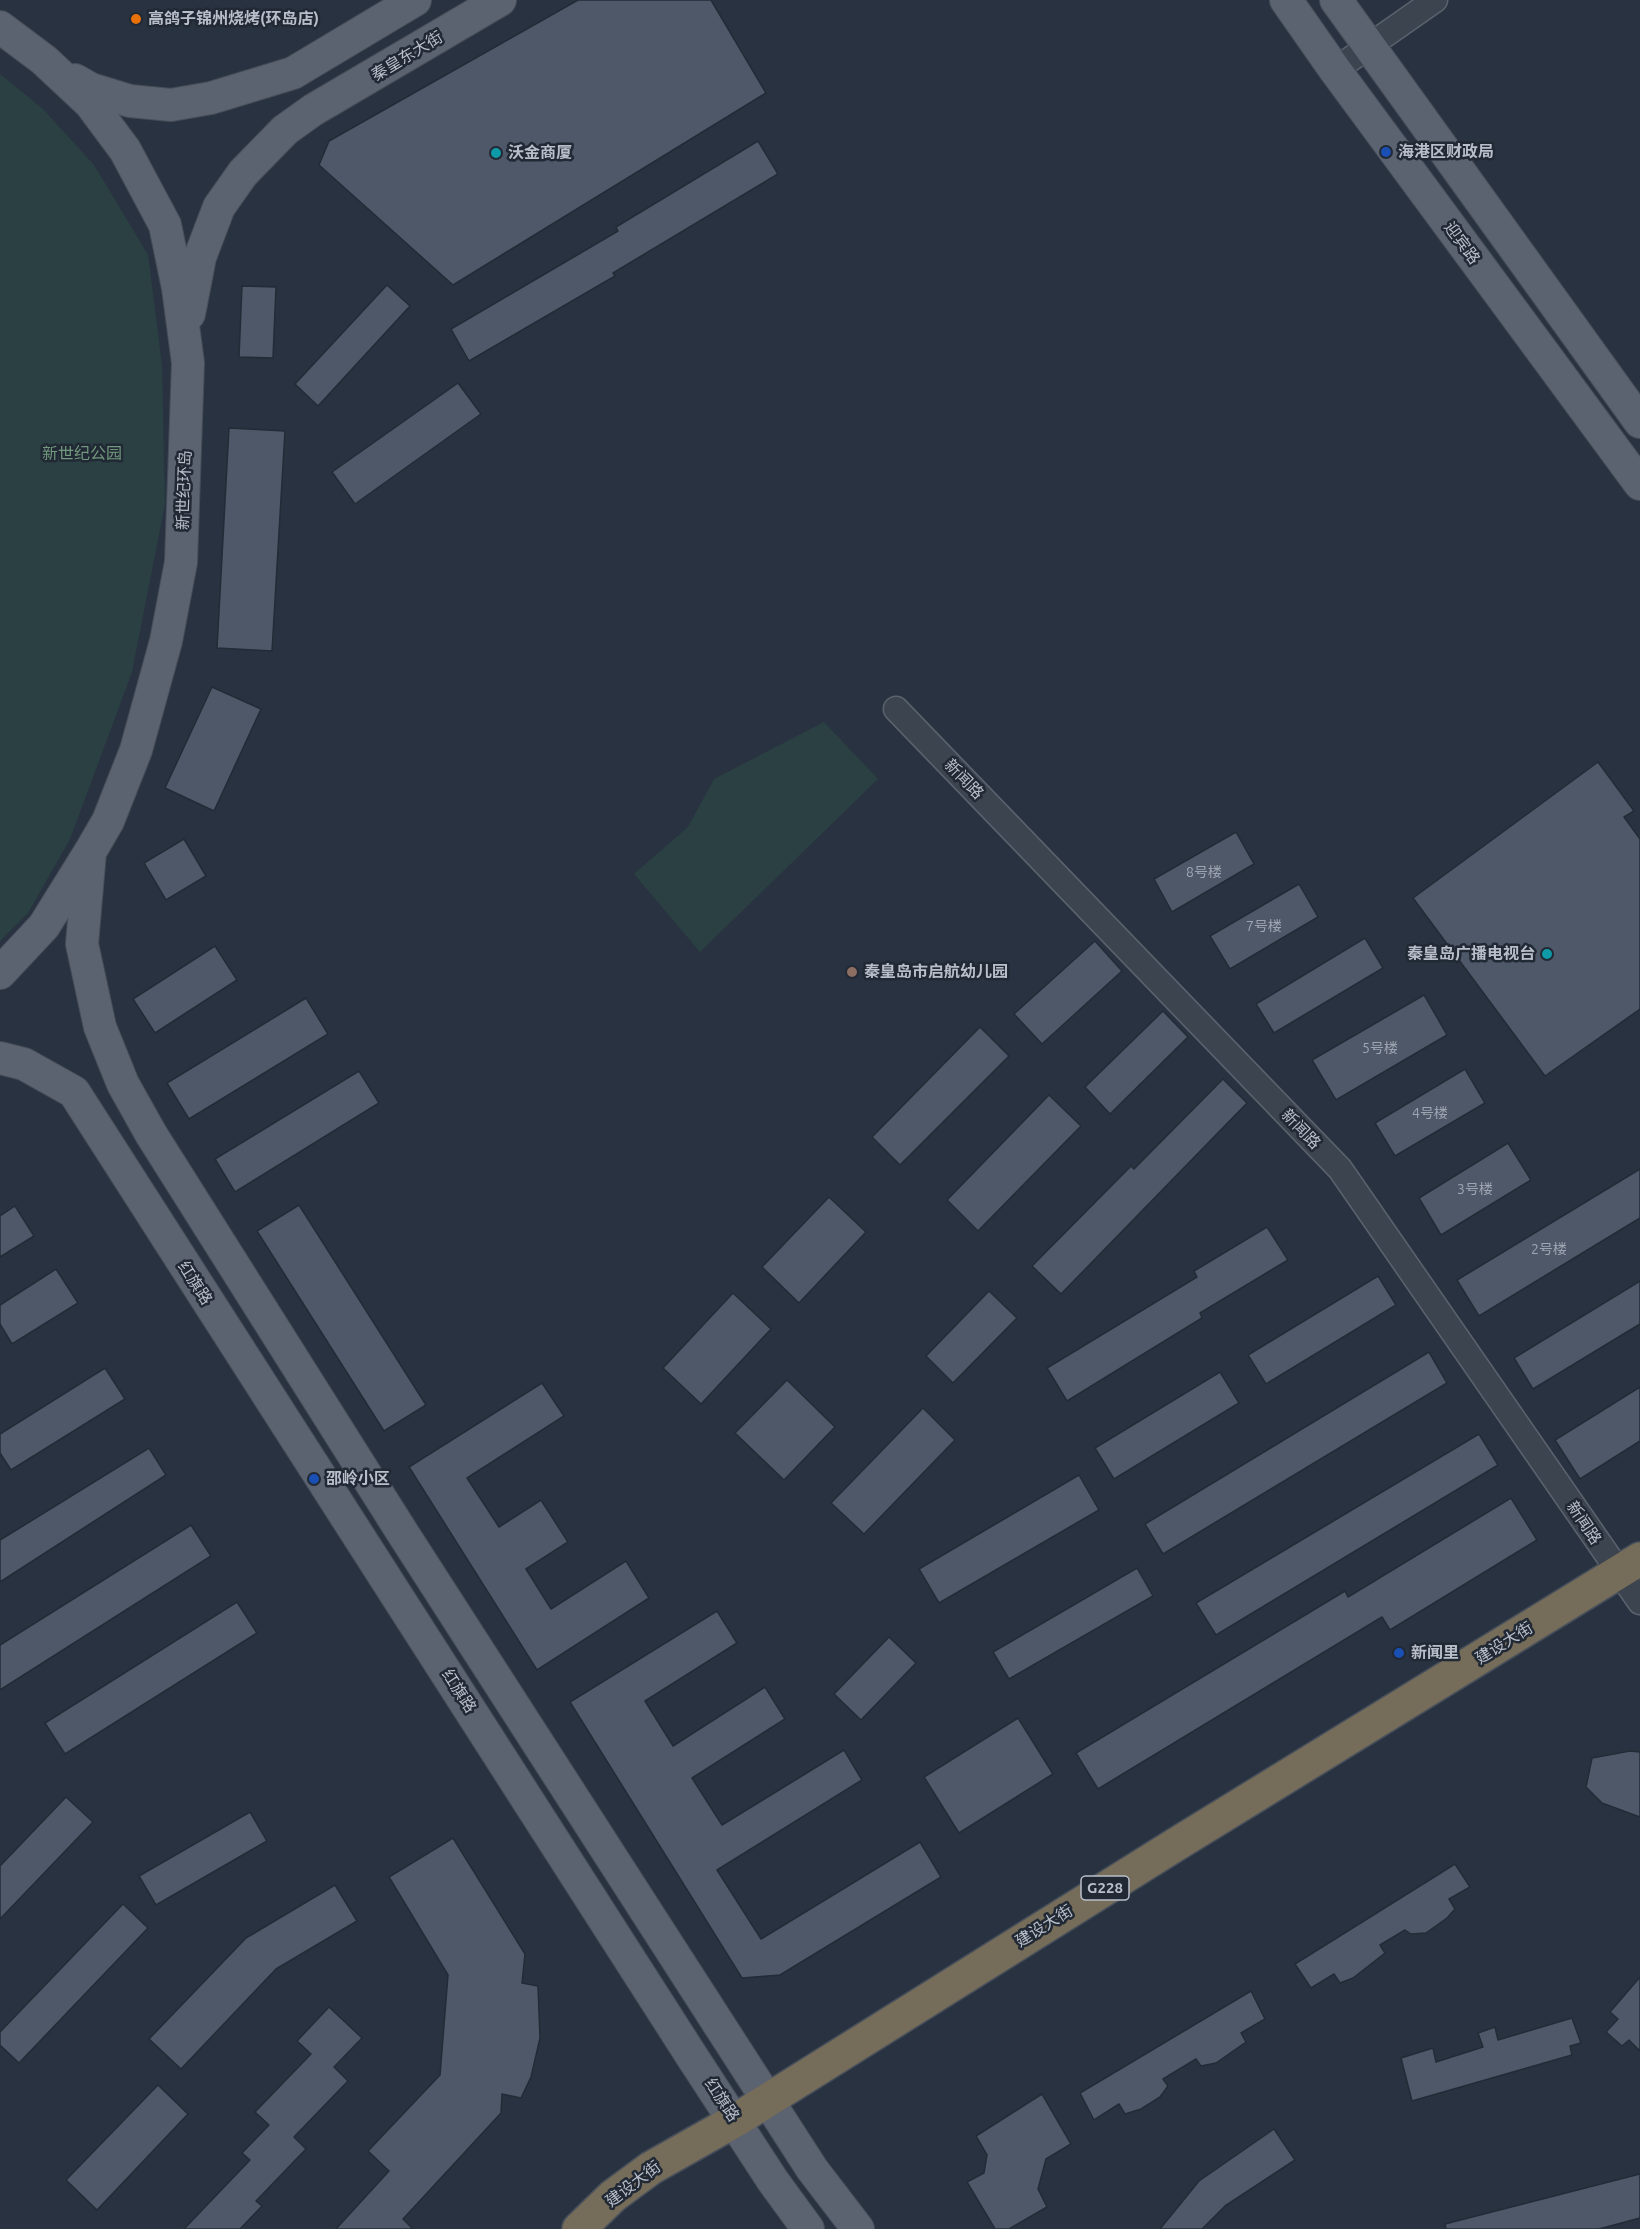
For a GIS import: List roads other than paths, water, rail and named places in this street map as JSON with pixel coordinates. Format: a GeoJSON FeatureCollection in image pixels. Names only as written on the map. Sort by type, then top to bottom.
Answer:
{"type":"FeatureCollection","features":[{"type":"Feature","properties":{"kind":"highway","name":"建设大街"},"geometry":{"type":"LineString","coordinates":[[579,2229],[613,2196],[651,2168],[736,2120],[1174,1845],[1629,1566]]}},
{"type":"Feature","properties":{"kind":"main road"},"geometry":{"type":"LineString","coordinates":[[44,60],[91,89],[130,102],[171,105],[211,98],[293,73],[415,0]]}},
{"type":"Feature","properties":{"kind":"main road","name":"秦皇东大街"},"geometry":{"type":"LineString","coordinates":[[188,363],[189,313],[200,258],[219,207],[243,173],[285,130],[313,110],[500,0]]}},
{"type":"Feature","properties":{"kind":"main road","name":"迎宾路"},"geometry":{"type":"LineString","coordinates":[[1286,0],[1640,484]]}},
{"type":"Feature","properties":{"kind":"main road"},"geometry":{"type":"LineString","coordinates":[[1336,0],[1640,422]]}},
{"type":"Feature","properties":{"kind":"main road","name":"新世纪环岛"},"geometry":{"type":"LineString","coordinates":[[0,27],[44,60],[90,103],[125,150],[165,225],[178,288],[188,363],[181,562],[166,641],[136,750],[108,821],[90,852],[44,926],[0,973]]}},
{"type":"Feature","properties":{"kind":"main road"},"geometry":{"type":"LineString","coordinates":[[90,852],[82,944],[100,1027],[123,1084],[151,1134],[402,1532],[812,2169],[858,2229]]}},
{"type":"Feature","properties":{"kind":"main road","name":"红旗路"},"geometry":{"type":"LineString","coordinates":[[0,1058],[24,1064],[74,1092],[111,1153],[736,2120],[773,2181],[808,2229]]}},
{"type":"Feature","properties":{"kind":"street"},"geometry":{"type":"LineString","coordinates":[[1335,70],[1435,0]]}},
{"type":"Feature","properties":{"kind":"street","name":"新闻路"},"geometry":{"type":"LineString","coordinates":[[896,709],[1340,1169],[1629,1566],[1640,1602]]}},
{"type":"Feature","properties":{"kind":"place","name":"高鸽子锦州烧烤(环岛店)"},"geometry":{"type":"Point","coordinates":[136,19]}},
{"type":"Feature","properties":{"kind":"place","name":"海港区财政局"},"geometry":{"type":"Point","coordinates":[1386,152]}},
{"type":"Feature","properties":{"kind":"place","name":"沃金商厦"},"geometry":{"type":"Point","coordinates":[496,153]}},
{"type":"Feature","properties":{"kind":"place","name":"秦皇岛广播电视台"},"geometry":{"type":"Point","coordinates":[1547,954]}},
{"type":"Feature","properties":{"kind":"place","name":"秦皇岛市启航幼儿园"},"geometry":{"type":"Point","coordinates":[852,972]}},
{"type":"Feature","properties":{"kind":"place","name":"邵岭小区"},"geometry":{"type":"Point","coordinates":[314,1479]}},
{"type":"Feature","properties":{"kind":"place","name":"新闻里"},"geometry":{"type":"Point","coordinates":[1399,1653]}},
{"type":"Feature","properties":{"kind":"park label","name":"新世纪公园"},"geometry":{"type":"Point","coordinates":[82,454]}}]}
